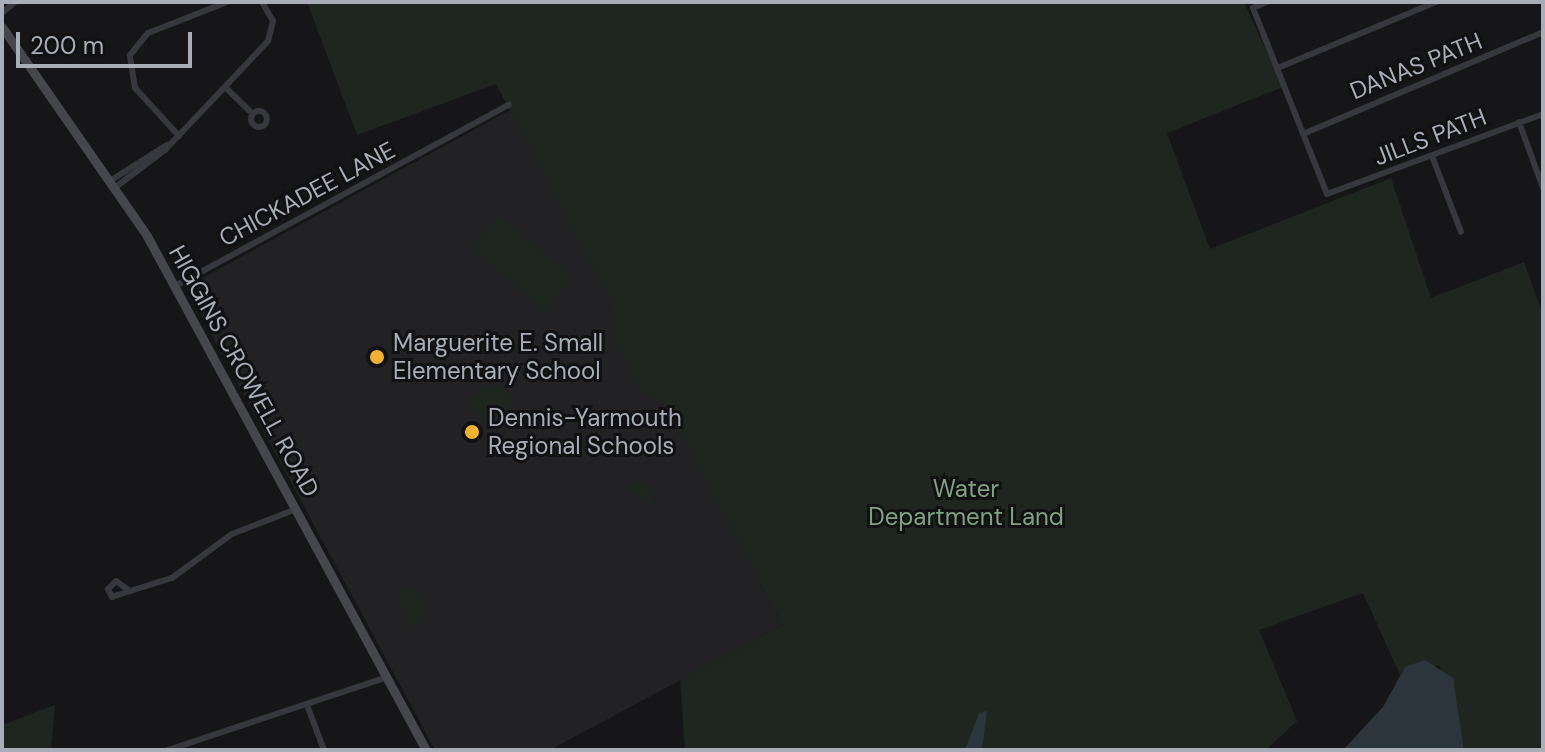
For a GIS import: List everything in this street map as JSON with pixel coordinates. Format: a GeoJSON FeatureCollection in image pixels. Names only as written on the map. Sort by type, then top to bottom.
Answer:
{"type":"FeatureCollection","features":[{"type":"Feature","properties":{"kind":"main road","name":"HIGGINS CROWELL ROAD"},"geometry":{"type":"LineString","coordinates":[[2,27],[115,183],[175,286],[426,750]]}},
{"type":"Feature","properties":{"kind":"street"},"geometry":{"type":"LineString","coordinates":[[2,13],[15,2]]}},
{"type":"Feature","properties":{"kind":"street"},"geometry":{"type":"LineString","coordinates":[[179,136],[135,88],[130,55],[153,31],[227,2]]}},
{"type":"Feature","properties":{"kind":"street"},"geometry":{"type":"LineString","coordinates":[[115,183],[171,144],[271,37],[272,17],[262,2]]}},
{"type":"Feature","properties":{"kind":"street"},"geometry":{"type":"LineString","coordinates":[[1267,2],[1253,8],[1280,67],[1303,134]]}},
{"type":"Feature","properties":{"kind":"street"},"geometry":{"type":"LineString","coordinates":[[1280,67],[1436,2]]}},
{"type":"Feature","properties":{"kind":"street","name":"DANAS PATH"},"geometry":{"type":"LineString","coordinates":[[1303,134],[1543,32]]}},
{"type":"Feature","properties":{"kind":"street"},"geometry":{"type":"LineString","coordinates":[[226,88],[249,110]]}},
{"type":"Feature","properties":{"kind":"street","name":"CHICKADEE LANE"},"geometry":{"type":"LineString","coordinates":[[175,286],[509,105]]}},
{"type":"Feature","properties":{"kind":"street","name":"JILLS PATH"},"geometry":{"type":"LineString","coordinates":[[1303,134],[1322,191],[1331,194],[1543,114]]}},
{"type":"Feature","properties":{"kind":"street"},"geometry":{"type":"LineString","coordinates":[[1519,122],[1543,188]]}},
{"type":"Feature","properties":{"kind":"street"},"geometry":{"type":"LineString","coordinates":[[1432,156],[1461,232]]}},
{"type":"Feature","properties":{"kind":"street"},"geometry":{"type":"LineString","coordinates":[[130,591],[172,578],[232,534],[296,509]]}},
{"type":"Feature","properties":{"kind":"street"},"geometry":{"type":"LineString","coordinates":[[168,750],[387,677]]}},
{"type":"Feature","properties":{"kind":"street"},"geometry":{"type":"LineString","coordinates":[[307,705],[324,750]]}},
{"type":"Feature","properties":{"kind":"shaded area","name":"Dennis-Yarmouth Regional Schools"},"geometry":{"type":"Polygon","coordinates":[[[510,110],[783,625],[550,750],[435,750],[186,287],[510,110]]]}},
{"type":"Feature","properties":{"kind":"shaded area"},"geometry":{"type":"Polygon","coordinates":[[[1425,660],[1453,678],[1464,750],[1343,750],[1383,707],[1405,667],[1425,660]]]}},
{"type":"Feature","properties":{"kind":"shaded area"},"geometry":{"type":"Polygon","coordinates":[[[987,711],[982,750],[965,750],[979,713],[987,711]]]}},
{"type":"Feature","properties":{"kind":"green space","name":"Water Department Land"},"geometry":{"type":"Polygon","coordinates":[[[307,2],[1244,2],[1283,87],[1167,133],[1210,249],[1391,178],[1431,298],[1524,262],[1543,315],[1543,750],[1464,750],[1440,666],[1405,667],[1400,675],[1363,593],[1259,630],[1297,721],[1266,750],[685,750],[680,680],[783,625],[664,403],[639,391],[613,336],[614,308],[496,84],[357,135],[307,2]]]}},
{"type":"Feature","properties":{"kind":"green space"},"geometry":{"type":"Polygon","coordinates":[[[500,214],[573,278],[544,311],[471,247],[500,214]]]}},
{"type":"Feature","properties":{"kind":"green space"},"geometry":{"type":"Polygon","coordinates":[[[489,383],[516,398],[494,428],[466,403],[489,383]]]}},
{"type":"Feature","properties":{"kind":"green space"},"geometry":{"type":"Polygon","coordinates":[[[636,480],[654,489],[655,509],[626,488],[636,480]]]}},
{"type":"Feature","properties":{"kind":"green space"},"geometry":{"type":"Polygon","coordinates":[[[412,584],[428,607],[413,636],[397,596],[412,584]]]}},
{"type":"Feature","properties":{"kind":"green space"},"geometry":{"type":"Polygon","coordinates":[[[55,705],[51,750],[2,750],[2,725],[55,705]]]}},
{"type":"Feature","properties":{"kind":"place","name":"Marguerite E. Small Elementary School"},"geometry":{"type":"Point","coordinates":[377,357]}},
{"type":"Feature","properties":{"kind":"place","name":"Dennis-Yarmouth Regional Schools"},"geometry":{"type":"Point","coordinates":[472,432]}}]}
